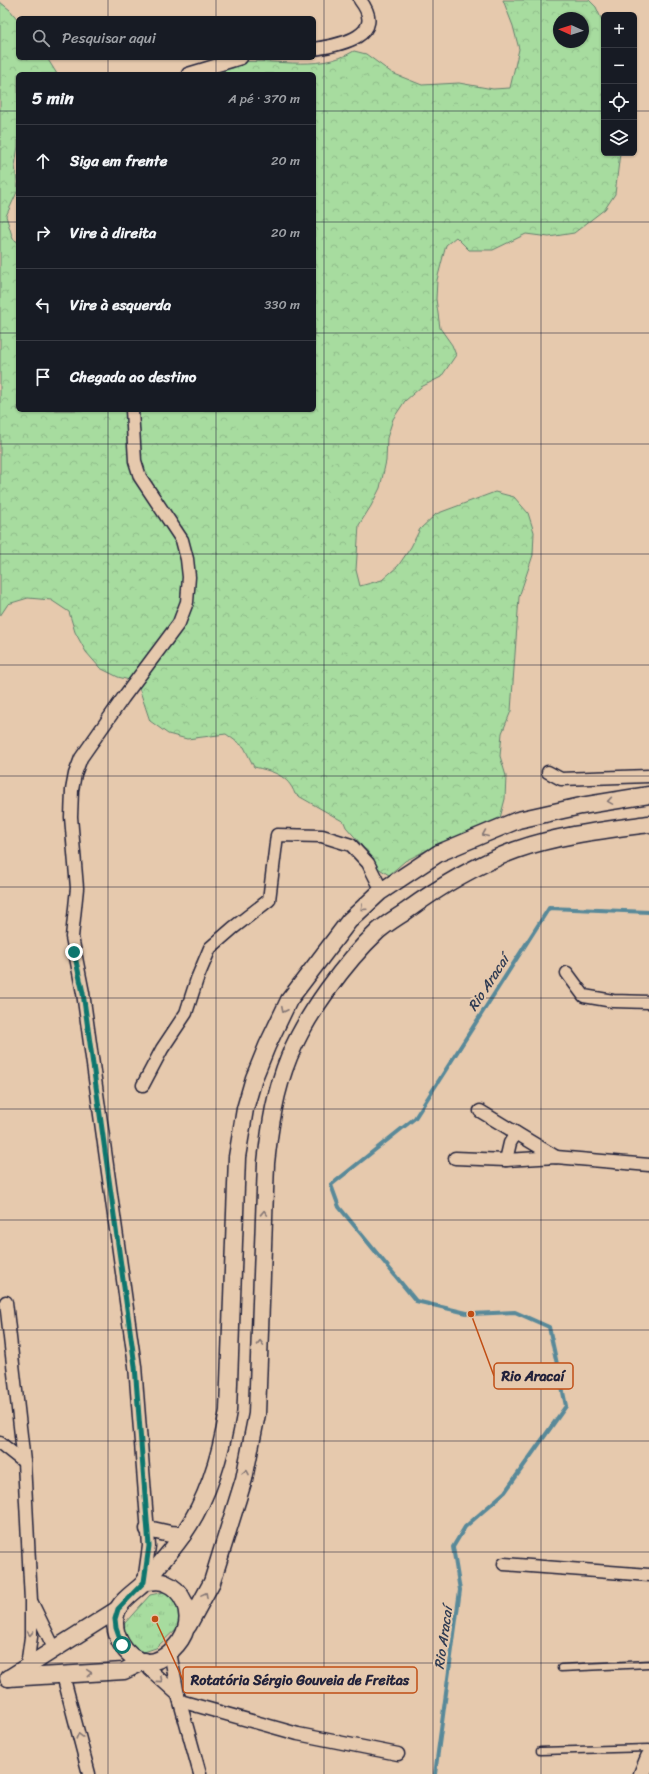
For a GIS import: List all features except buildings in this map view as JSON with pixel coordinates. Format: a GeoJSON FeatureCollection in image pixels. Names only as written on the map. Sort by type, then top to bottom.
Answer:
{"type":"FeatureCollection","features":[{"type":"Feature","properties":{"kind":"main road"},"geometry":{"type":"LineString","coordinates":[[4,1680],[118,1609],[144,1582],[183,1535],[202,1500],[215,1470],[223,1440],[228,1411],[237,1157],[246,1109],[254,1078],[266,1046],[289,1000],[324,951],[349,921],[382,891],[439,853],[518,820],[581,806],[649,795]]}},
{"type":"Feature","properties":{"kind":"main road"},"geometry":{"type":"LineString","coordinates":[[4,1680],[124,1671],[146,1661],[156,1660],[170,1652],[186,1629],[212,1582],[246,1472],[258,1414],[266,1163],[269,1129],[276,1096],[290,1056],[312,1014],[342,971],[378,931],[446,883],[474,868],[515,850],[568,835],[649,824]]}},
{"type":"Feature","properties":{"kind":"main road"},"geometry":{"type":"LineString","coordinates":[[148,1529],[170,1534],[183,1535]]}},
{"type":"Feature","properties":{"kind":"main road"},"geometry":{"type":"LineString","coordinates":[[144,1582],[164,1582],[177,1592],[187,1607],[186,1629]]}},
{"type":"Feature","properties":{"kind":"main road"},"geometry":{"type":"LineString","coordinates":[[118,1609],[115,1619],[116,1628],[122,1645],[127,1652],[146,1661]]}},
{"type":"Feature","properties":{"kind":"main road"},"geometry":{"type":"LineString","coordinates":[[642,1774],[649,1757]]}},
{"type":"Feature","properties":{"kind":"street"},"geometry":{"type":"LineString","coordinates":[[316,50],[340,45],[360,35],[367,26],[369,20],[367,9],[360,0]]}},
{"type":"Feature","properties":{"kind":"street"},"geometry":{"type":"LineString","coordinates":[[195,72],[234,60]]}},
{"type":"Feature","properties":{"kind":"street"},"geometry":{"type":"LineString","coordinates":[[132,412],[135,462],[140,477],[182,540],[187,559],[189,578],[187,602],[179,623],[122,698],[81,758],[75,774],[72,790],[71,817],[77,888],[72,937],[83,993],[135,1366],[149,1546],[144,1582]]}},
{"type":"Feature","properties":{"kind":"street"},"geometry":{"type":"LineString","coordinates":[[548,772],[561,779],[649,776]]}},
{"type":"Feature","properties":{"kind":"street"},"geometry":{"type":"LineString","coordinates":[[143,1085],[162,1049],[186,1013],[197,979],[210,948],[233,928],[270,900],[277,835],[322,836],[351,845],[368,863],[382,891]]}},
{"type":"Feature","properties":{"kind":"street"},"geometry":{"type":"LineString","coordinates":[[568,973],[584,996],[613,1001],[649,1002]]}},
{"type":"Feature","properties":{"kind":"street"},"geometry":{"type":"LineString","coordinates":[[480,1111],[556,1157]]}},
{"type":"Feature","properties":{"kind":"street"},"geometry":{"type":"LineString","coordinates":[[506,1160],[510,1143],[516,1133]]}},
{"type":"Feature","properties":{"kind":"street"},"geometry":{"type":"LineString","coordinates":[[455,1158],[506,1160],[556,1157],[649,1165]]}},
{"type":"Feature","properties":{"kind":"street"},"geometry":{"type":"LineString","coordinates":[[6,1302],[24,1462],[31,1600],[30,1637],[27,1666]]}},
{"type":"Feature","properties":{"kind":"street"},"geometry":{"type":"LineString","coordinates":[[0,1444],[24,1462]]}},
{"type":"Feature","properties":{"kind":"street"},"geometry":{"type":"LineString","coordinates":[[504,1564],[649,1575]]}},
{"type":"Feature","properties":{"kind":"street"},"geometry":{"type":"LineString","coordinates":[[31,1600],[54,1648]]}},
{"type":"Feature","properties":{"kind":"street"},"geometry":{"type":"LineString","coordinates":[[170,1652],[179,1698],[200,1774]]}},
{"type":"Feature","properties":{"kind":"street"},"geometry":{"type":"LineString","coordinates":[[146,1661],[153,1674],[179,1698],[298,1734],[398,1754]]}},
{"type":"Feature","properties":{"kind":"street"},"geometry":{"type":"LineString","coordinates":[[63,1675],[89,1774]]}},
{"type":"Feature","properties":{"kind":"lane"},"geometry":{"type":"LineString","coordinates":[[560,1668],[649,1664]]}},
{"type":"Feature","properties":{"kind":"lane"},"geometry":{"type":"LineString","coordinates":[[540,1751],[649,1748]]}},
{"type":"Feature","properties":{"kind":"green space"},"geometry":{"type":"Polygon","coordinates":[[[503,0],[589,0],[596,7],[601,18],[601,156],[620,156],[615,194],[605,209],[574,233],[549,237],[526,234],[493,250],[469,250],[456,237],[446,245],[437,280],[436,299],[440,328],[452,345],[456,355],[441,377],[421,387],[405,401],[393,419],[387,438],[386,461],[380,488],[359,525],[356,570],[360,586],[382,580],[398,566],[411,547],[420,529],[436,514],[495,492],[514,497],[528,513],[534,532],[533,555],[519,597],[511,711],[502,733],[500,756],[506,776],[505,799],[500,818],[484,832],[444,848],[425,851],[405,861],[389,875],[370,863],[360,843],[346,827],[344,822],[295,794],[284,778],[273,772],[254,767],[244,747],[226,734],[187,739],[168,734],[150,721],[137,682],[118,677],[100,668],[86,652],[75,632],[69,612],[51,600],[28,598],[8,604],[0,616],[0,2],[10,10],[16,18],[16,60],[48,60],[56,72],[16,72],[16,194],[6,216],[13,239],[16,241],[16,412],[316,412],[316,72],[210,72],[228,63],[244,61],[292,63],[324,62],[339,58],[354,51],[366,54],[392,73],[422,85],[459,83],[493,89],[510,88],[519,49],[513,26],[503,0]]]}},
{"type":"Feature","properties":{"kind":"green space"},"geometry":{"type":"Polygon","coordinates":[[[164,1592],[175,1597],[182,1604],[180,1625],[156,1648],[144,1652],[132,1647],[125,1636],[124,1624],[150,1595],[164,1592]]]}},
{"type":"Feature","properties":{"kind":"waterway","name":"Rio Aracaí"},"geometry":{"type":"LineString","coordinates":[[435,1774],[460,1590],[453,1547],[465,1527],[505,1492],[566,1406],[549,1327],[515,1312],[471,1314],[416,1301],[339,1207],[331,1185],[415,1118],[549,908],[649,912]]}},
{"type":"Feature","properties":{"kind":"place","name":"Rio Aracaí"},"geometry":{"type":"Point","coordinates":[471,1314]}},
{"type":"Feature","properties":{"kind":"place","name":"Rotatória Sérgio Gouveia de Freitas"},"geometry":{"type":"Point","coordinates":[155,1619]}},
{"type":"Feature","properties":{"kind":"route"},"geometry":{"type":"LineString","coordinates":[[74,952],[83,993],[98,1113],[135,1366],[149,1546],[144,1582],[118,1609],[115,1619],[118,1637],[122,1645]]}}]}
